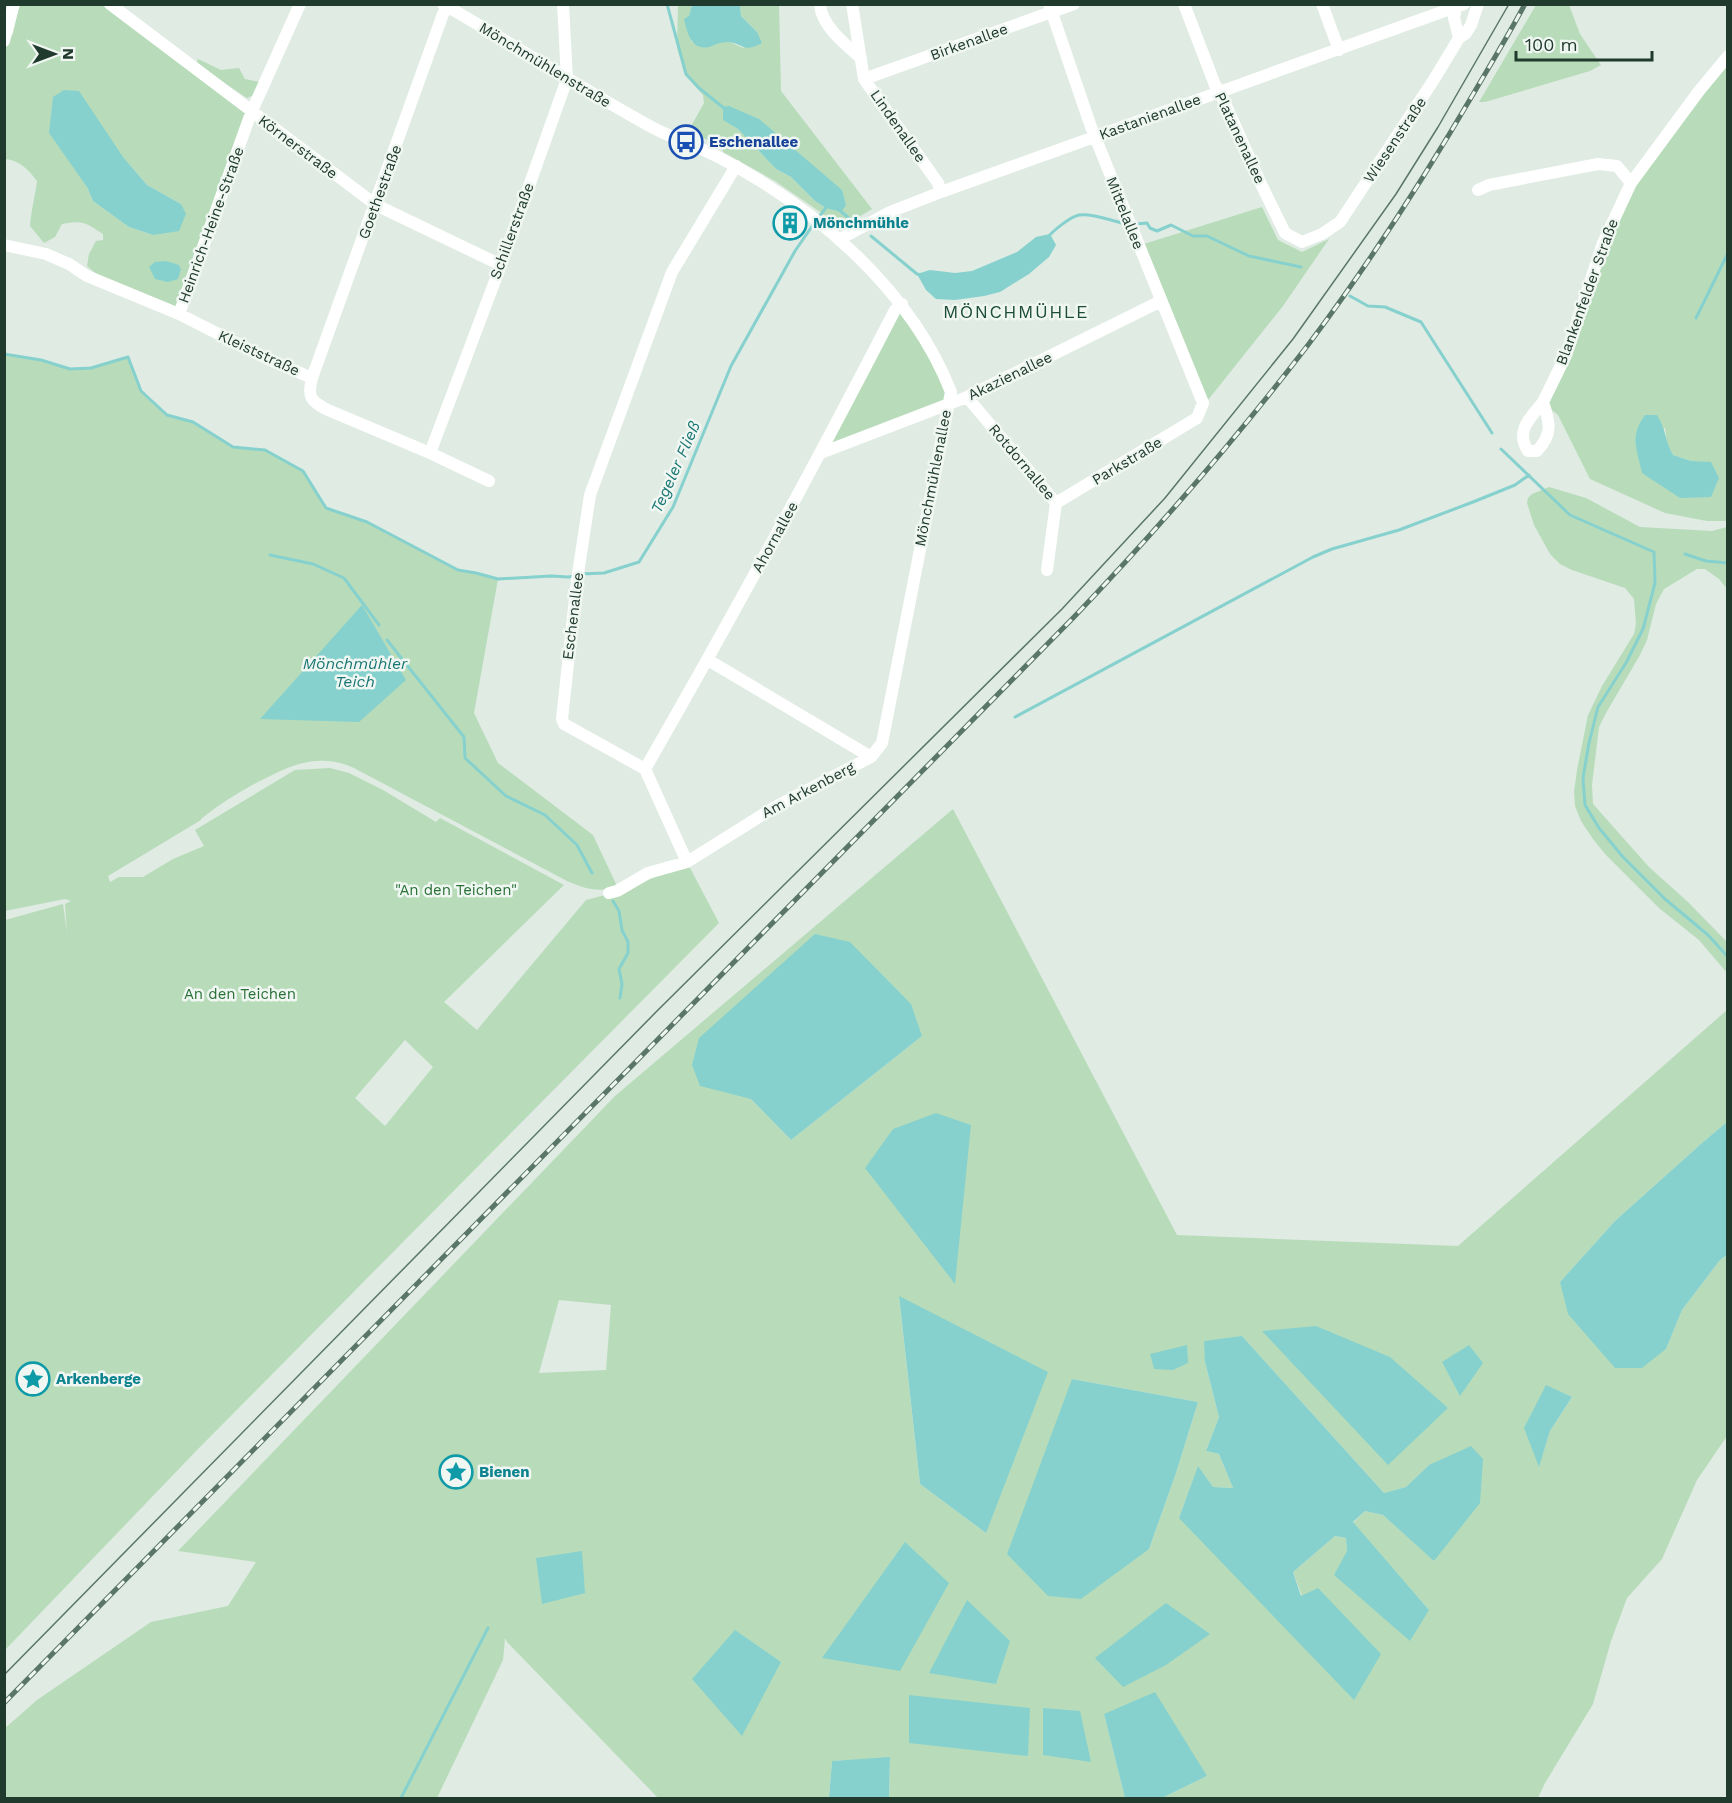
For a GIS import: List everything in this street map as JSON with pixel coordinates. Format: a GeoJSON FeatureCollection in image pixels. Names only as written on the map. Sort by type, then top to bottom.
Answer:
{"type":"FeatureCollection","features":[{"type":"Feature","properties":{"kind":"street"},"geometry":{"type":"LineString","coordinates":[[4,40],[14,4]]}},
{"type":"Feature","properties":{"kind":"street","name":"Körnerstraße"},"geometry":{"type":"LineString","coordinates":[[110,4],[375,205],[501,265]]}},
{"type":"Feature","properties":{"kind":"street","name":"Heinrich-Heine-Straße"},"geometry":{"type":"LineString","coordinates":[[179,314],[251,113],[300,4]]}},
{"type":"Feature","properties":{"kind":"street","name":"Schillerstraße"},"geometry":{"type":"LineString","coordinates":[[430,453],[501,265],[567,79],[563,4]]}},
{"type":"Feature","properties":{"kind":"street"},"geometry":{"type":"LineString","coordinates":[[820,4],[820,11],[830,27],[861,58]]}},
{"type":"Feature","properties":{"kind":"street","name":"Lindenallee"},"geometry":{"type":"LineString","coordinates":[[852,4],[864,79],[938,183],[941,192]]}},
{"type":"Feature","properties":{"kind":"street","name":"Birkenallee"},"geometry":{"type":"LineString","coordinates":[[864,79],[1051,8],[1074,4]]}},
{"type":"Feature","properties":{"kind":"street","name":"Platanenallee"},"geometry":{"type":"LineString","coordinates":[[1184,4],[1215,85],[1285,233],[1302,242],[1322,234]]}},
{"type":"Feature","properties":{"kind":"street"},"geometry":{"type":"LineString","coordinates":[[1322,4],[1339,50]]}},
{"type":"Feature","properties":{"kind":"street","name":"Wiesenstraße"},"geometry":{"type":"LineString","coordinates":[[1322,234],[1340,222],[1459,38],[1466,33],[1478,4]]}},
{"type":"Feature","properties":{"kind":"street"},"geometry":{"type":"LineString","coordinates":[[1459,38],[1454,18],[1460,5]]}},
{"type":"Feature","properties":{"kind":"street","name":"Kastanienallee"},"geometry":{"type":"LineString","coordinates":[[840,240],[890,212],[941,192],[1460,5]]}},
{"type":"Feature","properties":{"kind":"street","name":"Mönchmühlenstraße"},"geometry":{"type":"LineString","coordinates":[[445,6],[648,126]]}},
{"type":"Feature","properties":{"kind":"street","name":"Goethestraße"},"geometry":{"type":"LineString","coordinates":[[312,378],[445,6]]}},
{"type":"Feature","properties":{"kind":"street","name":"Mittelallee"},"geometry":{"type":"LineString","coordinates":[[1051,8],[1095,137],[1203,403],[1197,418]]}},
{"type":"Feature","properties":{"kind":"street","name":"Blankenfelder Straße"},"geometry":{"type":"LineString","coordinates":[[1543,402],[1566,355],[1603,243],[1620,203],[1631,183],[1699,91],[1728,56]]}},
{"type":"Feature","properties":{"kind":"street","name":"Mönchmühlenallee"},"geometry":{"type":"LineString","coordinates":[[648,126],[736,166],[784,196],[840,240],[902,304],[922,334],[951,392],[882,743],[871,757]]}},
{"type":"Feature","properties":{"kind":"street"},"geometry":{"type":"LineString","coordinates":[[1478,190],[1489,185],[1598,164],[1617,166],[1631,183]]}},
{"type":"Feature","properties":{"kind":"street","name":"Eschenallee"},"geometry":{"type":"LineString","coordinates":[[645,769],[564,724],[562,719],[578,575],[590,495],[672,272],[736,166]]}},
{"type":"Feature","properties":{"kind":"street","name":"Kleiststraße"},"geometry":{"type":"LineString","coordinates":[[4,245],[46,254],[106,284],[179,314],[270,360],[312,378],[309,391],[313,402],[489,481]]}},
{"type":"Feature","properties":{"kind":"street","name":"Akazienallee"},"geometry":{"type":"LineString","coordinates":[[821,453],[968,397],[1161,301]]}},
{"type":"Feature","properties":{"kind":"street","name":"Ahornallee"},"geometry":{"type":"LineString","coordinates":[[645,769],[708,660],[821,453],[895,310],[902,304]]}},
{"type":"Feature","properties":{"kind":"street","name":"Rotdornallee"},"geometry":{"type":"LineString","coordinates":[[968,397],[1056,503],[1047,570]]}},
{"type":"Feature","properties":{"kind":"street","name":"Parkstraße"},"geometry":{"type":"LineString","coordinates":[[1056,503],[1197,418]]}},
{"type":"Feature","properties":{"kind":"street","name":"Am Arkenberg"},"geometry":{"type":"LineString","coordinates":[[708,660],[871,757]]}},
{"type":"Feature","properties":{"kind":"street","name":"Am Arkenberg"},"geometry":{"type":"LineString","coordinates":[[609,893],[617,891],[648,873],[687,862],[775,807],[871,757]]}},
{"type":"Feature","properties":{"kind":"street"},"geometry":{"type":"LineString","coordinates":[[645,769],[687,862]]}},
{"type":"Feature","properties":{"kind":"green space"},"geometry":{"type":"Polygon","coordinates":[[[19,5],[102,5],[248,114],[177,307],[100,277],[87,266],[89,254],[96,241],[103,240],[103,234],[92,227],[79,222],[62,224],[55,237],[44,243],[30,226],[37,181],[23,166],[5,159],[4,37],[13,34],[19,5]],[[123,157],[87,187],[93,201],[129,227],[153,235],[181,204],[147,185],[123,157]]]}},
{"type":"Feature","properties":{"kind":"green space"},"geometry":{"type":"Polygon","coordinates":[[[678,5],[692,5],[689,17],[691,41],[702,46],[729,42],[743,48],[757,32],[741,16],[740,5],[779,5],[781,91],[872,209],[845,225],[839,225],[775,181],[723,152],[722,146],[694,134],[685,137],[704,103],[703,95],[685,75],[677,47],[678,5]],[[723,120],[738,129],[776,169],[791,177],[815,201],[826,208],[841,211],[842,190],[723,120]]]}},
{"type":"Feature","properties":{"kind":"green space"},"geometry":{"type":"Polygon","coordinates":[[[1536,5],[1569,5],[1580,34],[1601,65],[1590,71],[1479,102],[1536,5]]]}},
{"type":"Feature","properties":{"kind":"green space"},"geometry":{"type":"Polygon","coordinates":[[[1727,56],[1727,521],[1707,521],[1665,513],[1590,479],[1558,415],[1543,403],[1622,203],[1727,56]],[[1665,427],[1642,473],[1691,461],[1673,455],[1667,443],[1665,427]]]}},
{"type":"Feature","properties":{"kind":"green space"},"geometry":{"type":"Polygon","coordinates":[[[198,59],[221,70],[239,68],[245,79],[260,82],[256,94],[247,98],[196,64],[198,59]]]}},
{"type":"Feature","properties":{"kind":"green space"},"geometry":{"type":"Polygon","coordinates":[[[1262,207],[1278,240],[1302,252],[1329,239],[1283,306],[1208,400],[1144,244],[1262,207]]]}},
{"type":"Feature","properties":{"kind":"green space"},"geometry":{"type":"Polygon","coordinates":[[[902,305],[950,392],[946,405],[822,451],[902,305]]]}},
{"type":"Feature","properties":{"kind":"green space"},"geometry":{"type":"Polygon","coordinates":[[[4,354],[41,360],[70,369],[91,368],[128,357],[141,391],[167,415],[193,422],[233,447],[265,450],[303,471],[326,508],[367,522],[458,570],[498,579],[474,713],[498,763],[593,835],[617,886],[598,890],[573,884],[354,768],[329,761],[306,762],[294,766],[245,789],[201,820],[108,876],[110,882],[119,877],[143,877],[173,859],[204,846],[195,830],[295,770],[330,768],[349,773],[383,790],[436,822],[440,818],[564,885],[444,1002],[477,1030],[586,900],[617,892],[688,864],[719,923],[198,1449],[5,1650],[5,920],[63,904],[67,932],[65,904],[71,901],[65,899],[5,911],[4,354]],[[405,1040],[355,1098],[385,1126],[433,1067],[405,1040]]]}},
{"type":"Feature","properties":{"kind":"green space"},"geometry":{"type":"Polygon","coordinates":[[[1549,487],[1586,498],[1640,527],[1712,531],[1727,527],[1727,589],[1719,579],[1705,569],[1697,569],[1664,589],[1656,604],[1647,640],[1640,655],[1599,727],[1592,785],[1593,804],[1649,867],[1688,902],[1727,942],[1727,973],[1699,940],[1659,908],[1605,854],[1581,821],[1575,806],[1577,770],[1588,715],[1602,686],[1634,634],[1636,624],[1634,599],[1625,588],[1572,570],[1560,564],[1550,554],[1534,525],[1527,503],[1532,494],[1549,487]]]}},
{"type":"Feature","properties":{"kind":"green space"},"geometry":{"type":"Polygon","coordinates":[[[953,809],[1177,1235],[1458,1246],[1727,1010],[1727,1122],[1615,1221],[1560,1282],[1666,1349],[1682,1310],[1720,1260],[1727,1255],[1727,1436],[1697,1480],[1662,1559],[1627,1598],[1611,1641],[1593,1704],[1538,1798],[1162,1798],[1207,1776],[1104,1714],[1125,1798],[889,1798],[890,1758],[832,1761],[829,1798],[658,1798],[505,1638],[503,1660],[437,1798],[5,1798],[4,1729],[37,1700],[151,1622],[228,1606],[256,1562],[178,1551],[615,1096],[953,809]],[[922,1036],[751,1099],[791,1140],[922,1036]],[[899,1297],[920,1484],[986,1533],[899,1297]],[[559,1300],[539,1373],[606,1370],[611,1305],[559,1300]],[[1242,1336],[1205,1362],[1219,1417],[1206,1451],[1219,1454],[1233,1488],[1213,1487],[1198,1467],[1179,1518],[1302,1596],[1293,1572],[1335,1536],[1346,1538],[1347,1551],[1429,1610],[1353,1523],[1365,1511],[1383,1515],[1435,1561],[1429,1465],[1406,1487],[1384,1493],[1242,1336]],[[1072,1379],[1149,1549],[1198,1402],[1072,1379]],[[1546,1386],[1539,1466],[1550,1431],[1572,1397],[1546,1386]]]}},
{"type":"Feature","properties":{"kind":"water"},"geometry":{"type":"Polygon","coordinates":[[[692,5],[740,5],[741,16],[757,32],[762,43],[751,48],[727,42],[709,47],[698,46],[691,39],[684,19],[689,16],[692,5]]]}},
{"type":"Feature","properties":{"kind":"water"},"geometry":{"type":"Polygon","coordinates":[[[64,90],[79,91],[123,157],[147,185],[181,204],[186,214],[179,231],[153,235],[129,227],[93,201],[87,187],[49,133],[53,97],[64,90]]]}},
{"type":"Feature","properties":{"kind":"water"},"geometry":{"type":"Polygon","coordinates":[[[729,106],[759,119],[842,190],[846,205],[841,212],[826,208],[815,201],[791,177],[776,169],[738,129],[723,120],[723,107],[729,106]]]}},
{"type":"Feature","properties":{"kind":"water"},"geometry":{"type":"Polygon","coordinates":[[[1050,234],[1056,245],[1049,257],[1029,274],[1000,292],[955,300],[936,299],[926,290],[917,274],[930,270],[955,273],[972,271],[1017,252],[1036,237],[1050,234]]]}},
{"type":"Feature","properties":{"kind":"water"},"geometry":{"type":"Polygon","coordinates":[[[166,261],[179,265],[181,269],[178,279],[168,282],[155,279],[149,267],[155,262],[166,261]]]}},
{"type":"Feature","properties":{"kind":"water"},"geometry":{"type":"Polygon","coordinates":[[[1645,415],[1657,415],[1673,455],[1691,461],[1711,462],[1719,478],[1711,497],[1680,498],[1642,473],[1636,437],[1645,415]]]}},
{"type":"Feature","properties":{"kind":"water","name":"Mönchmühler Teich"},"geometry":{"type":"Polygon","coordinates":[[[362,605],[406,680],[359,722],[260,719],[362,605]]]}},
{"type":"Feature","properties":{"kind":"water"},"geometry":{"type":"Polygon","coordinates":[[[815,934],[850,942],[911,1004],[922,1036],[791,1140],[751,1099],[700,1086],[692,1065],[699,1038],[815,934]]]}},
{"type":"Feature","properties":{"kind":"water"},"geometry":{"type":"Polygon","coordinates":[[[936,1113],[971,1125],[955,1284],[865,1168],[893,1129],[936,1113]]]}},
{"type":"Feature","properties":{"kind":"water"},"geometry":{"type":"Polygon","coordinates":[[[1727,1122],[1727,1255],[1720,1260],[1682,1310],[1666,1349],[1642,1368],[1615,1368],[1568,1314],[1560,1282],[1615,1221],[1727,1122]]]}},
{"type":"Feature","properties":{"kind":"water"},"geometry":{"type":"Polygon","coordinates":[[[899,1296],[1048,1372],[986,1533],[920,1484],[899,1296]]]}},
{"type":"Feature","properties":{"kind":"water"},"geometry":{"type":"Polygon","coordinates":[[[1316,1326],[1390,1357],[1448,1408],[1388,1465],[1262,1331],[1316,1326]]]}},
{"type":"Feature","properties":{"kind":"water"},"geometry":{"type":"Polygon","coordinates":[[[1242,1336],[1384,1493],[1406,1487],[1429,1465],[1471,1446],[1483,1459],[1480,1503],[1434,1561],[1383,1515],[1365,1511],[1353,1522],[1429,1610],[1410,1641],[1334,1575],[1347,1551],[1346,1538],[1335,1536],[1293,1572],[1301,1596],[1318,1588],[1381,1654],[1354,1700],[1179,1518],[1198,1466],[1213,1487],[1233,1488],[1219,1454],[1206,1451],[1219,1417],[1205,1362],[1204,1341],[1242,1336]]]}},
{"type":"Feature","properties":{"kind":"water"},"geometry":{"type":"Polygon","coordinates":[[[1187,1345],[1188,1363],[1173,1370],[1154,1369],[1150,1354],[1187,1345]]]}},
{"type":"Feature","properties":{"kind":"water"},"geometry":{"type":"Polygon","coordinates":[[[1469,1345],[1483,1363],[1460,1396],[1442,1362],[1469,1345]]]}},
{"type":"Feature","properties":{"kind":"water"},"geometry":{"type":"Polygon","coordinates":[[[1072,1379],[1198,1402],[1149,1549],[1081,1599],[1048,1596],[1007,1554],[1072,1379]]]}},
{"type":"Feature","properties":{"kind":"water"},"geometry":{"type":"Polygon","coordinates":[[[1546,1385],[1572,1397],[1550,1431],[1539,1467],[1524,1428],[1546,1385]]]}},
{"type":"Feature","properties":{"kind":"water"},"geometry":{"type":"Polygon","coordinates":[[[905,1542],[949,1583],[900,1671],[822,1658],[905,1542]]]}},
{"type":"Feature","properties":{"kind":"water"},"geometry":{"type":"Polygon","coordinates":[[[582,1551],[585,1593],[542,1604],[536,1558],[582,1551]]]}},
{"type":"Feature","properties":{"kind":"water"},"geometry":{"type":"Polygon","coordinates":[[[967,1600],[1010,1641],[996,1684],[929,1673],[967,1600]]]}},
{"type":"Feature","properties":{"kind":"water"},"geometry":{"type":"Polygon","coordinates":[[[1166,1603],[1210,1634],[1166,1665],[1123,1687],[1095,1658],[1166,1603]]]}},
{"type":"Feature","properties":{"kind":"water"},"geometry":{"type":"Polygon","coordinates":[[[735,1630],[781,1662],[742,1736],[692,1679],[735,1630]]]}},
{"type":"Feature","properties":{"kind":"water"},"geometry":{"type":"Polygon","coordinates":[[[1155,1692],[1207,1776],[1162,1798],[1125,1798],[1104,1714],[1155,1692]]]}},
{"type":"Feature","properties":{"kind":"water"},"geometry":{"type":"Polygon","coordinates":[[[909,1695],[1030,1708],[1028,1756],[909,1743],[909,1695]]]}},
{"type":"Feature","properties":{"kind":"water"},"geometry":{"type":"Polygon","coordinates":[[[1043,1708],[1080,1711],[1091,1762],[1043,1755],[1043,1708]]]}},
{"type":"Feature","properties":{"kind":"water"},"geometry":{"type":"Polygon","coordinates":[[[890,1757],[889,1798],[829,1798],[832,1761],[890,1757]]]}},
{"type":"Feature","properties":{"kind":"waterway","name":"Tegeler Fließ"},"geometry":{"type":"LineString","coordinates":[[667,4],[686,74],[725,109]]}},
{"type":"Feature","properties":{"kind":"waterway","name":"Tegeler Fließ"},"geometry":{"type":"LineString","coordinates":[[819,217],[828,205]]}},
{"type":"Feature","properties":{"kind":"waterway"},"geometry":{"type":"LineString","coordinates":[[838,209],[850,219]]}},
{"type":"Feature","properties":{"kind":"waterway"},"geometry":{"type":"LineString","coordinates":[[1048,237],[1062,224],[1079,215],[1095,216],[1122,223]]}},
{"type":"Feature","properties":{"kind":"waterway","name":"Tegeler Fließ"},"geometry":{"type":"LineString","coordinates":[[581,574],[604,573],[639,562],[673,507],[731,366],[795,251],[815,222]]}},
{"type":"Feature","properties":{"kind":"waterway"},"geometry":{"type":"LineString","coordinates":[[1136,224],[1147,223],[1150,228],[1157,231],[1171,225],[1193,236],[1207,236],[1249,256],[1301,267]]}},
{"type":"Feature","properties":{"kind":"waterway"},"geometry":{"type":"LineString","coordinates":[[871,236],[921,275]]}},
{"type":"Feature","properties":{"kind":"waterway"},"geometry":{"type":"LineString","coordinates":[[1696,318],[1728,253]]}},
{"type":"Feature","properties":{"kind":"waterway"},"geometry":{"type":"LineString","coordinates":[[1350,296],[1368,306],[1385,307],[1421,322],[1492,433]]}},
{"type":"Feature","properties":{"kind":"waterway","name":"Tegeler Fließ"},"geometry":{"type":"LineString","coordinates":[[4,354],[41,360],[70,369],[91,368],[128,357],[141,391],[167,415],[193,422],[233,447],[265,450],[303,471],[326,508],[367,522],[458,570],[498,579],[575,576]]}},
{"type":"Feature","properties":{"kind":"waterway"},"geometry":{"type":"LineString","coordinates":[[1501,449],[1570,515],[1654,552],[1655,583],[1643,629],[1626,663],[1598,707],[1583,778],[1585,805],[1599,828],[1623,857],[1665,899],[1708,935],[1728,957]]}},
{"type":"Feature","properties":{"kind":"waterway"},"geometry":{"type":"LineString","coordinates":[[1015,717],[1313,557],[1332,549],[1399,530],[1473,502],[1515,485],[1529,475]]}},
{"type":"Feature","properties":{"kind":"waterway"},"geometry":{"type":"LineString","coordinates":[[1685,554],[1706,561],[1728,563]]}},
{"type":"Feature","properties":{"kind":"waterway"},"geometry":{"type":"LineString","coordinates":[[270,555],[313,564],[344,578],[379,625]]}},
{"type":"Feature","properties":{"kind":"waterway"},"geometry":{"type":"LineString","coordinates":[[387,640],[464,737],[465,758],[506,796],[545,815],[577,845],[592,873]]}},
{"type":"Feature","properties":{"kind":"waterway"},"geometry":{"type":"LineString","coordinates":[[613,901],[619,911],[622,930],[628,942],[628,953],[619,969],[622,984],[620,998]]}},
{"type":"Feature","properties":{"kind":"waterway"},"geometry":{"type":"LineString","coordinates":[[401,1798],[488,1628]]}},
{"type":"Feature","properties":{"kind":"tram line"},"geometry":{"type":"LineString","coordinates":[[4,1675],[657,1011],[1062,609],[1165,498],[1293,339],[1396,194],[1438,127],[1509,4]]}},
{"type":"Feature","properties":{"kind":"railway"},"geometry":{"type":"LineString","coordinates":[[4,1703],[1074,617],[1165,518],[1224,450],[1308,345],[1353,283],[1436,156],[1525,4]]}},
{"type":"Feature","properties":{"kind":"place","name":"Eschenallee"},"geometry":{"type":"Point","coordinates":[686,142]}},
{"type":"Feature","properties":{"kind":"place","name":"Mönchmühle"},"geometry":{"type":"Point","coordinates":[790,223]}},
{"type":"Feature","properties":{"kind":"place","name":"Arkenberge"},"geometry":{"type":"Point","coordinates":[33,1379]}},
{"type":"Feature","properties":{"kind":"place","name":"Bienen"},"geometry":{"type":"Point","coordinates":[456,1472]}},
{"type":"Feature","properties":{"kind":"district","name":"MÖNCHMÜHLE"},"geometry":{"type":"Point","coordinates":[1016,312]}},
{"type":"Feature","properties":{"kind":"park label","name":"\"An den Teichen\""},"geometry":{"type":"Point","coordinates":[456,890]}},
{"type":"Feature","properties":{"kind":"park label","name":"An den Teichen"},"geometry":{"type":"Point","coordinates":[240,994]}}]}
